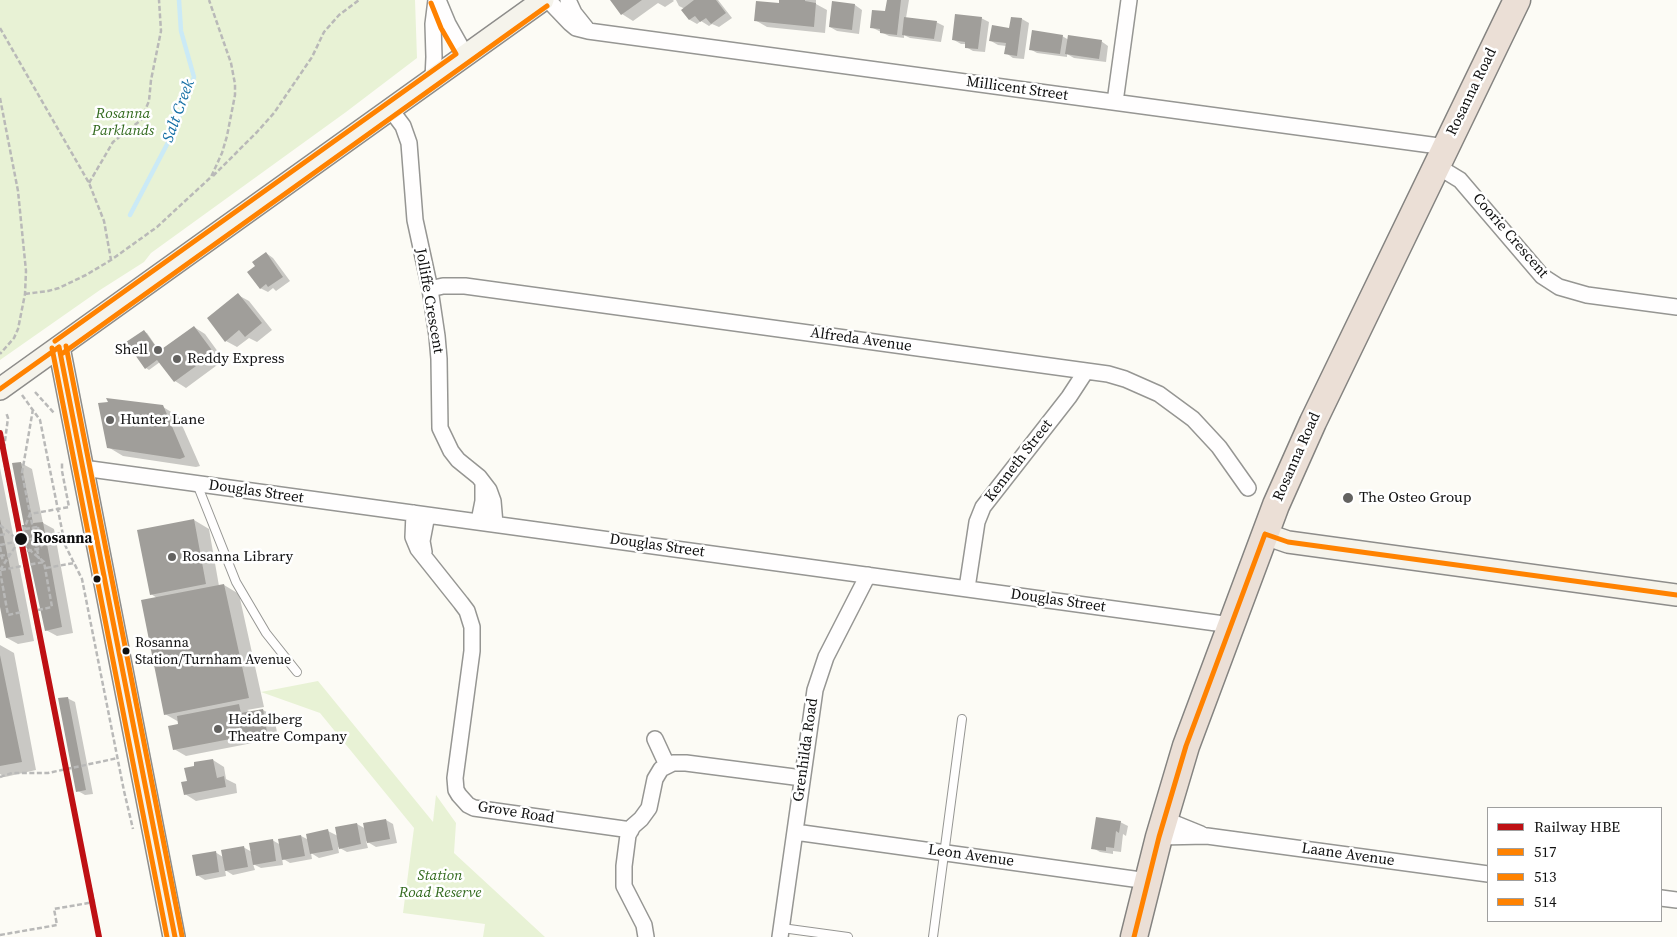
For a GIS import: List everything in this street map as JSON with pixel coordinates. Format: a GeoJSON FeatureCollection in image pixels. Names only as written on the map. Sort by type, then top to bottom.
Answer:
{"type":"FeatureCollection","features":[{"type":"Feature","properties":{"kind":"highway","name":"Rosanna Road"},"geometry":{"type":"LineString","coordinates":[[1134,937],[1162,828],[1186,746],[1290,472],[1517,0]]}},
{"type":"Feature","properties":{"kind":"street"},"geometry":{"type":"LineString","coordinates":[[437,0],[466,56]]}},
{"type":"Feature","properties":{"kind":"street"},"geometry":{"type":"LineString","coordinates":[[433,79],[433,24],[437,0]]}},
{"type":"Feature","properties":{"kind":"street"},"geometry":{"type":"LineString","coordinates":[[6,385],[543,0]]}},
{"type":"Feature","properties":{"kind":"street","name":"Millicent Street"},"geometry":{"type":"LineString","coordinates":[[548,0],[570,24],[576,28],[588,31],[1115,102],[1441,156]]}},
{"type":"Feature","properties":{"kind":"street"},"geometry":{"type":"LineString","coordinates":[[568,0],[579,21],[588,31]]}},
{"type":"Feature","properties":{"kind":"street"},"geometry":{"type":"LineString","coordinates":[[1115,102],[1129,0]]}},
{"type":"Feature","properties":{"kind":"street","name":"Jolliffe Crescent"},"geometry":{"type":"LineString","coordinates":[[391,110],[403,126],[410,143],[415,220],[430,289],[439,359],[440,428],[451,451],[458,460],[479,477],[491,495],[495,524]]}},
{"type":"Feature","properties":{"kind":"street","name":"Coorie Crescent"},"geometry":{"type":"LineString","coordinates":[[1441,156],[1542,276],[1554,285],[1576,293],[1677,308]]}},
{"type":"Feature","properties":{"kind":"street","name":"Alfreda Avenue"},"geometry":{"type":"LineString","coordinates":[[430,289],[443,286],[466,286],[1086,371],[1125,379],[1159,394],[1193,419],[1219,447],[1248,488]]}},
{"type":"Feature","properties":{"kind":"street"},"geometry":{"type":"LineString","coordinates":[[59,347],[174,936]]}},
{"type":"Feature","properties":{"kind":"street","name":"Kenneth Street"},"geometry":{"type":"LineString","coordinates":[[967,588],[977,522],[983,507],[1069,397],[1086,371]]}},
{"type":"Feature","properties":{"kind":"street","name":"Douglas Street"},"geometry":{"type":"LineString","coordinates":[[83,468],[1231,625]]}},
{"type":"Feature","properties":{"kind":"street"},"geometry":{"type":"LineString","coordinates":[[480,521],[483,502],[483,482]]}},
{"type":"Feature","properties":{"kind":"street","name":"Grove Road"},"geometry":{"type":"LineString","coordinates":[[420,514],[425,556],[461,602],[472,627],[472,652],[455,778],[458,795],[474,808],[631,830]]}},
{"type":"Feature","properties":{"kind":"street"},"geometry":{"type":"LineString","coordinates":[[1265,534],[1288,542],[1677,594]]}},
{"type":"Feature","properties":{"kind":"street","name":"Grenhilda Road"},"geometry":{"type":"LineString","coordinates":[[781,932],[815,690],[826,657],[868,575]]}},
{"type":"Feature","properties":{"kind":"street"},"geometry":{"type":"LineString","coordinates":[[655,739],[667,765]]}},
{"type":"Feature","properties":{"kind":"street"},"geometry":{"type":"LineString","coordinates":[[646,937],[644,925],[627,894],[623,880],[626,842],[631,830],[649,808],[654,779],[657,774],[667,765],[686,763],[802,778]]}},
{"type":"Feature","properties":{"kind":"street","name":"Laane Avenue"},"geometry":{"type":"LineString","coordinates":[[1162,828],[1207,836],[1487,874]]}},
{"type":"Feature","properties":{"kind":"street","name":"Leon Avenue"},"geometry":{"type":"LineString","coordinates":[[795,832],[1148,881]]}},
{"type":"Feature","properties":{"kind":"street"},"geometry":{"type":"LineString","coordinates":[[1662,898],[1677,900]]}},
{"type":"Feature","properties":{"kind":"lane"},"geometry":{"type":"LineString","coordinates":[[197,484],[236,582],[266,633],[297,672]]}},
{"type":"Feature","properties":{"kind":"lane"},"geometry":{"type":"LineString","coordinates":[[932,937],[962,720]]}},
{"type":"Feature","properties":{"kind":"lane"},"geometry":{"type":"LineString","coordinates":[[781,932],[848,937]]}},
{"type":"Feature","properties":{"kind":"path"},"geometry":{"type":"LineString","coordinates":[[89,183],[114,142],[141,120],[149,101],[150,80],[161,31],[159,0]]}},
{"type":"Feature","properties":{"kind":"path"},"geometry":{"type":"LineString","coordinates":[[208,0],[231,63],[234,84],[234,103],[227,136],[212,177]]}},
{"type":"Feature","properties":{"kind":"path"},"geometry":{"type":"LineString","coordinates":[[25,294],[59,288],[86,275],[111,260],[157,227],[212,177],[274,113],[309,62],[324,32],[340,15],[359,0]]}},
{"type":"Feature","properties":{"kind":"path"},"geometry":{"type":"LineString","coordinates":[[0,28],[89,183],[104,221],[111,260]]}},
{"type":"Feature","properties":{"kind":"path"},"geometry":{"type":"LineString","coordinates":[[0,98],[18,191],[26,270],[25,294],[18,329],[14,338],[0,354]]}},
{"type":"Feature","properties":{"kind":"path"},"geometry":{"type":"LineString","coordinates":[[0,777],[12,773],[36,774],[65,770],[118,758],[82,579],[68,553],[40,420],[33,409],[6,385]]}},
{"type":"Feature","properties":{"kind":"path"},"geometry":{"type":"LineString","coordinates":[[35,392],[55,415]]}},
{"type":"Feature","properties":{"kind":"path"},"geometry":{"type":"LineString","coordinates":[[33,409],[22,473],[39,559]]}},
{"type":"Feature","properties":{"kind":"path"},"geometry":{"type":"LineString","coordinates":[[0,935],[57,925],[54,909],[94,902],[65,770],[1,452],[8,418],[6,412]]}},
{"type":"Feature","properties":{"kind":"path"},"geometry":{"type":"LineString","coordinates":[[30,514],[69,507],[62,471],[62,455]]}},
{"type":"Feature","properties":{"kind":"path"},"geometry":{"type":"LineString","coordinates":[[22,612],[8,615],[0,570],[19,541],[30,514]]}},
{"type":"Feature","properties":{"kind":"path"},"geometry":{"type":"LineString","coordinates":[[1,527],[44,562],[52,607],[38,610]]}},
{"type":"Feature","properties":{"kind":"path"},"geometry":{"type":"LineString","coordinates":[[23,530],[38,527],[40,537],[42,548],[27,551]]}},
{"type":"Feature","properties":{"kind":"path"},"geometry":{"type":"LineString","coordinates":[[4,564],[0,546],[63,532]]}},
{"type":"Feature","properties":{"kind":"path"},"geometry":{"type":"LineString","coordinates":[[0,535],[6,534]]}},
{"type":"Feature","properties":{"kind":"path"},"geometry":{"type":"LineString","coordinates":[[0,556],[10,554]]}},
{"type":"Feature","properties":{"kind":"path"},"geometry":{"type":"LineString","coordinates":[[0,570],[44,562]]}},
{"type":"Feature","properties":{"kind":"path"},"geometry":{"type":"LineString","coordinates":[[46,568],[74,563]]}},
{"type":"Feature","properties":{"kind":"green space","name":"Rosanna Parklands"},"geometry":{"type":"Polygon","coordinates":[[[0,0],[415,0],[417,58],[346,112],[151,253],[144,262],[100,290],[0,360],[0,0]]]}},
{"type":"Feature","properties":{"kind":"green space","name":"Station Road Reserve"},"geometry":{"type":"Polygon","coordinates":[[[318,681],[433,822],[436,795],[456,823],[454,853],[545,937],[483,937],[485,924],[403,913],[414,828],[320,713],[261,692],[318,681]]]}},
{"type":"Feature","properties":{"kind":"building"},"geometry":{"type":"Polygon","coordinates":[[[610,0],[642,0],[621,15],[610,0]]]}},
{"type":"Feature","properties":{"kind":"building"},"geometry":{"type":"Polygon","coordinates":[[[694,0],[716,0],[726,13],[711,24],[706,18],[700,22],[695,16],[689,20],[681,10],[694,0]]]}},
{"type":"Feature","properties":{"kind":"building"},"geometry":{"type":"Polygon","coordinates":[[[779,0],[805,0],[816,3],[814,27],[754,21],[756,1],[779,3],[779,0]]]}},
{"type":"Feature","properties":{"kind":"building"},"geometry":{"type":"Polygon","coordinates":[[[887,0],[901,0],[897,35],[880,33],[880,29],[870,28],[872,10],[885,11],[887,0]]]}},
{"type":"Feature","properties":{"kind":"building"},"geometry":{"type":"Polygon","coordinates":[[[832,1],[855,4],[852,30],[829,27],[832,1]]]}},
{"type":"Feature","properties":{"kind":"building"},"geometry":{"type":"Polygon","coordinates":[[[955,14],[982,17],[978,49],[965,48],[965,42],[952,40],[955,14]]]}},
{"type":"Feature","properties":{"kind":"building"},"geometry":{"type":"Polygon","coordinates":[[[904,17],[937,21],[934,39],[902,35],[904,17]]]}},
{"type":"Feature","properties":{"kind":"building"},"geometry":{"type":"Polygon","coordinates":[[[1011,17],[1022,18],[1017,56],[1004,54],[1006,43],[989,41],[992,25],[1009,28],[1011,17]]]}},
{"type":"Feature","properties":{"kind":"building"},"geometry":{"type":"Polygon","coordinates":[[[1032,30],[1063,35],[1060,54],[1029,50],[1032,30]]]}},
{"type":"Feature","properties":{"kind":"building"},"geometry":{"type":"Polygon","coordinates":[[[1068,35],[1102,40],[1099,59],[1065,54],[1068,35]]]}},
{"type":"Feature","properties":{"kind":"building"},"geometry":{"type":"Polygon","coordinates":[[[266,252],[283,277],[268,287],[266,284],[260,289],[247,272],[255,266],[252,262],[266,252]]]}},
{"type":"Feature","properties":{"kind":"building"},"geometry":{"type":"Polygon","coordinates":[[[238,293],[262,323],[245,337],[239,330],[225,342],[207,318],[238,293]]]}},
{"type":"Feature","properties":{"kind":"building"},"geometry":{"type":"Polygon","coordinates":[[[194,326],[214,353],[174,382],[157,360],[145,369],[126,342],[144,330],[159,351],[194,326]]]}},
{"type":"Feature","properties":{"kind":"building"},"geometry":{"type":"Polygon","coordinates":[[[106,398],[163,405],[185,457],[180,459],[107,448],[98,403],[108,402],[106,398]]]}},
{"type":"Feature","properties":{"kind":"building"},"geometry":{"type":"Polygon","coordinates":[[[21,462],[33,523],[43,522],[62,627],[45,631],[22,525],[24,525],[12,463],[21,462]]]}},
{"type":"Feature","properties":{"kind":"building"},"geometry":{"type":"Polygon","coordinates":[[[0,519],[24,635],[6,638],[0,607],[0,519]]]}},
{"type":"Feature","properties":{"kind":"building","name":"Rosanna Library"},"geometry":{"type":"Polygon","coordinates":[[[194,519],[206,584],[150,595],[137,530],[194,519]]]}},
{"type":"Feature","properties":{"kind":"building"},"geometry":{"type":"Polygon","coordinates":[[[224,584],[249,698],[164,715],[141,600],[224,584]]]}},
{"type":"Feature","properties":{"kind":"building"},"geometry":{"type":"Polygon","coordinates":[[[0,655],[22,762],[0,766],[0,655]]]}},
{"type":"Feature","properties":{"kind":"building"},"geometry":{"type":"Polygon","coordinates":[[[68,697],[86,790],[76,792],[58,698],[68,697]]]}},
{"type":"Feature","properties":{"kind":"building","name":"Heidelberg Theatre Company"},"geometry":{"type":"Polygon","coordinates":[[[239,704],[241,713],[263,709],[267,732],[173,750],[168,726],[178,724],[177,716],[239,704]]]}},
{"type":"Feature","properties":{"kind":"building"},"geometry":{"type":"Polygon","coordinates":[[[213,759],[217,778],[224,776],[226,787],[184,795],[181,782],[187,781],[184,768],[194,766],[194,762],[213,759]]]}},
{"type":"Feature","properties":{"kind":"building"},"geometry":{"type":"Polygon","coordinates":[[[1096,817],[1121,821],[1119,833],[1116,831],[1114,848],[1106,847],[1106,851],[1091,849],[1096,817]]]}},
{"type":"Feature","properties":{"kind":"building"},"geometry":{"type":"Polygon","coordinates":[[[386,819],[390,839],[367,843],[363,823],[386,819]]]}},
{"type":"Feature","properties":{"kind":"building"},"geometry":{"type":"Polygon","coordinates":[[[357,823],[361,844],[339,849],[335,827],[357,823]]]}},
{"type":"Feature","properties":{"kind":"building"},"geometry":{"type":"Polygon","coordinates":[[[328,829],[333,850],[310,854],[306,834],[328,829]]]}},
{"type":"Feature","properties":{"kind":"building"},"geometry":{"type":"Polygon","coordinates":[[[301,835],[305,856],[282,860],[278,839],[301,835]]]}},
{"type":"Feature","properties":{"kind":"building"},"geometry":{"type":"Polygon","coordinates":[[[273,839],[276,861],[253,865],[249,843],[273,839]]]}},
{"type":"Feature","properties":{"kind":"building"},"geometry":{"type":"Polygon","coordinates":[[[244,846],[248,867],[225,871],[221,850],[244,846]]]}},
{"type":"Feature","properties":{"kind":"building"},"geometry":{"type":"Polygon","coordinates":[[[216,851],[219,872],[196,876],[192,855],[216,851]]]}},
{"type":"Feature","properties":{"kind":"waterway","name":"Salt Creek"},"geometry":{"type":"LineString","coordinates":[[130,215],[173,133],[194,77],[181,31],[179,0]]}},
{"type":"Feature","properties":{"kind":"rail line","name":"HBE"},"geometry":{"type":"LineString","coordinates":[[0,433],[99,937]]}},
{"type":"Feature","properties":{"kind":"transit line","name":"514"},"geometry":{"type":"LineString","coordinates":[[55,341],[456,54],[441,28],[431,3]]}},
{"type":"Feature","properties":{"kind":"transit line","name":"513"},"geometry":{"type":"LineString","coordinates":[[63,353],[547,6]]}},
{"type":"Feature","properties":{"kind":"transit line","name":"514"},"geometry":{"type":"LineString","coordinates":[[66,346],[182,936]]}},
{"type":"Feature","properties":{"kind":"transit line","name":"517"},"geometry":{"type":"LineString","coordinates":[[59,347],[175,937]]}},
{"type":"Feature","properties":{"kind":"transit line","name":"517"},"geometry":{"type":"LineString","coordinates":[[0,389],[59,347]]}},
{"type":"Feature","properties":{"kind":"transit line","name":"513"},"geometry":{"type":"LineString","coordinates":[[52,348],[167,937]]}},
{"type":"Feature","properties":{"kind":"transit line","name":"517"},"geometry":{"type":"LineString","coordinates":[[1265,534],[1288,542],[1677,595]]}},
{"type":"Feature","properties":{"kind":"transit line","name":"517"},"geometry":{"type":"LineString","coordinates":[[1134,937],[1159,837],[1186,746],[1265,534]]}},
{"type":"Feature","properties":{"kind":"place","name":"Shell"},"geometry":{"type":"Point","coordinates":[158,350]}},
{"type":"Feature","properties":{"kind":"place","name":"Reddy Express"},"geometry":{"type":"Point","coordinates":[177,359]}},
{"type":"Feature","properties":{"kind":"place","name":"Hunter Lane"},"geometry":{"type":"Point","coordinates":[110,420]}},
{"type":"Feature","properties":{"kind":"place","name":"The Osteo Group"},"geometry":{"type":"Point","coordinates":[1348,498]}},
{"type":"Feature","properties":{"kind":"place","name":"Rosanna"},"geometry":{"type":"Point","coordinates":[21,539]}},
{"type":"Feature","properties":{"kind":"place","name":"Rosanna Library"},"geometry":{"type":"Point","coordinates":[172,557]}},
{"type":"Feature","properties":{"kind":"place","name":"Rosanna Station/Turnham Avenue"},"geometry":{"type":"Point","coordinates":[126,651]}},
{"type":"Feature","properties":{"kind":"place","name":"Heidelberg Theatre Company"},"geometry":{"type":"Point","coordinates":[218,729]}}]}
